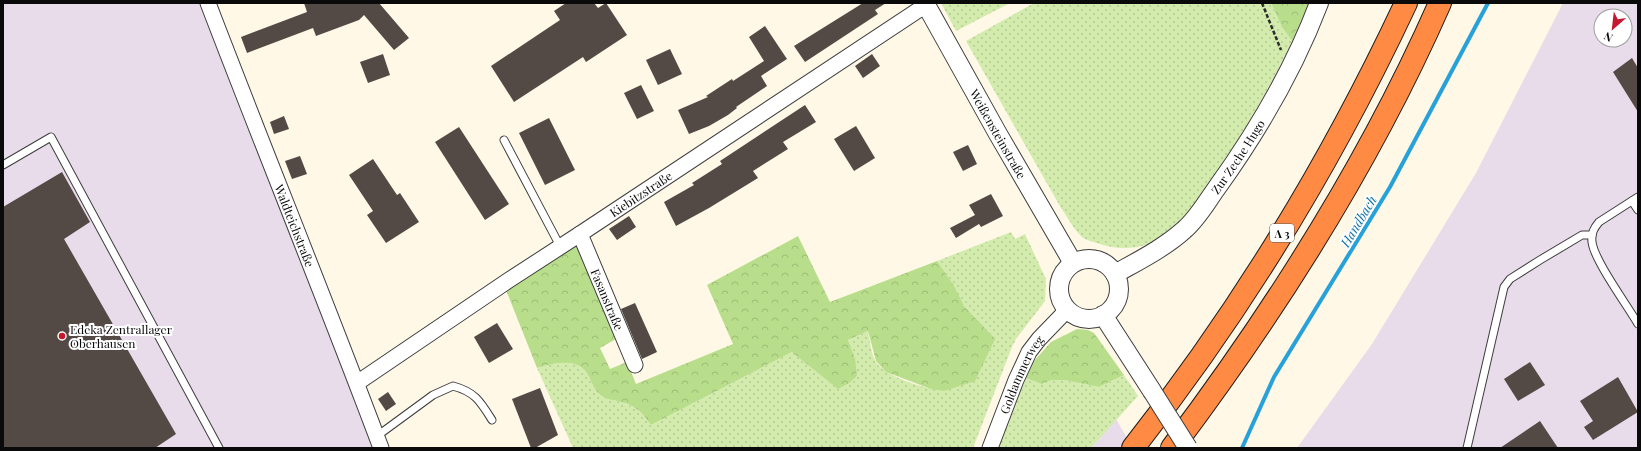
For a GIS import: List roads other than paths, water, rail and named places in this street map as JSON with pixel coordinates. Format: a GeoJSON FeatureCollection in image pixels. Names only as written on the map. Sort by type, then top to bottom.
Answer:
{"type":"FeatureCollection","features":[{"type":"Feature","properties":{"kind":"highway","name":"A 3"},"geometry":{"type":"LineString","coordinates":[[1133,448],[1219,332],[1264,263],[1320,169],[1360,96],[1406,3]]}},
{"type":"Feature","properties":{"kind":"highway","name":"A 3"},"geometry":{"type":"LineString","coordinates":[[1172,448],[1242,351],[1294,275],[1344,191],[1387,110],[1440,3]]}},
{"type":"Feature","properties":{"kind":"street","name":"Waldteichstraße"},"geometry":{"type":"LineString","coordinates":[[208,3],[379,442]]}},
{"type":"Feature","properties":{"kind":"street","name":"Zur Zeche Hugo"},"geometry":{"type":"LineString","coordinates":[[1115,274],[1174,239],[1186,229],[1200,211],[1227,174],[1277,91],[1297,53],[1319,3]]}},
{"type":"Feature","properties":{"kind":"street","name":"Kiebitzstraße"},"geometry":{"type":"LineString","coordinates":[[356,383],[926,4]]}},
{"type":"Feature","properties":{"kind":"street","name":"Weißensteinstraße"},"geometry":{"type":"LineString","coordinates":[[926,4],[998,134],[1073,263]]}},
{"type":"Feature","properties":{"kind":"street","name":"Fasanstraße"},"geometry":{"type":"LineString","coordinates":[[580,234],[635,365]]}},
{"type":"Feature","properties":{"kind":"street"},"geometry":{"type":"LineString","coordinates":[[1091,259],[1100,261],[1115,274],[1118,283],[1116,302],[1111,309],[1103,315],[1085,319],[1075,316],[1062,303],[1059,294],[1061,277],[1066,269],[1073,263],[1091,259]]}},
{"type":"Feature","properties":{"kind":"street","name":"Goldammerweg"},"geometry":{"type":"LineString","coordinates":[[990,448],[1016,380],[1029,352],[1039,339],[1068,310]]}},
{"type":"Feature","properties":{"kind":"street"},"geometry":{"type":"LineString","coordinates":[[1103,315],[1188,448]]}},
{"type":"Feature","properties":{"kind":"lane"},"geometry":{"type":"LineString","coordinates":[[3,164],[51,137],[219,448]]}},
{"type":"Feature","properties":{"kind":"lane"},"geometry":{"type":"LineString","coordinates":[[504,140],[560,246]]}},
{"type":"Feature","properties":{"kind":"lane"},"geometry":{"type":"LineString","coordinates":[[1638,210],[1635,199],[1599,222],[1594,227],[1592,235],[1594,253],[1638,324]]}},
{"type":"Feature","properties":{"kind":"lane"},"geometry":{"type":"LineString","coordinates":[[1467,448],[1504,287],[1510,279],[1582,235],[1592,235]]}},
{"type":"Feature","properties":{"kind":"lane"},"geometry":{"type":"LineString","coordinates":[[379,442],[433,395],[453,386],[467,390],[480,400],[492,420]]}},
{"type":"Feature","properties":{"kind":"waterway","name":"Handbach"},"geometry":{"type":"LineString","coordinates":[[1242,448],[1274,377],[1390,187],[1488,3]]}},
{"type":"Feature","properties":{"kind":"place","name":"Edeka Zentrallager Oberhausen"},"geometry":{"type":"Point","coordinates":[62,336]}}]}
